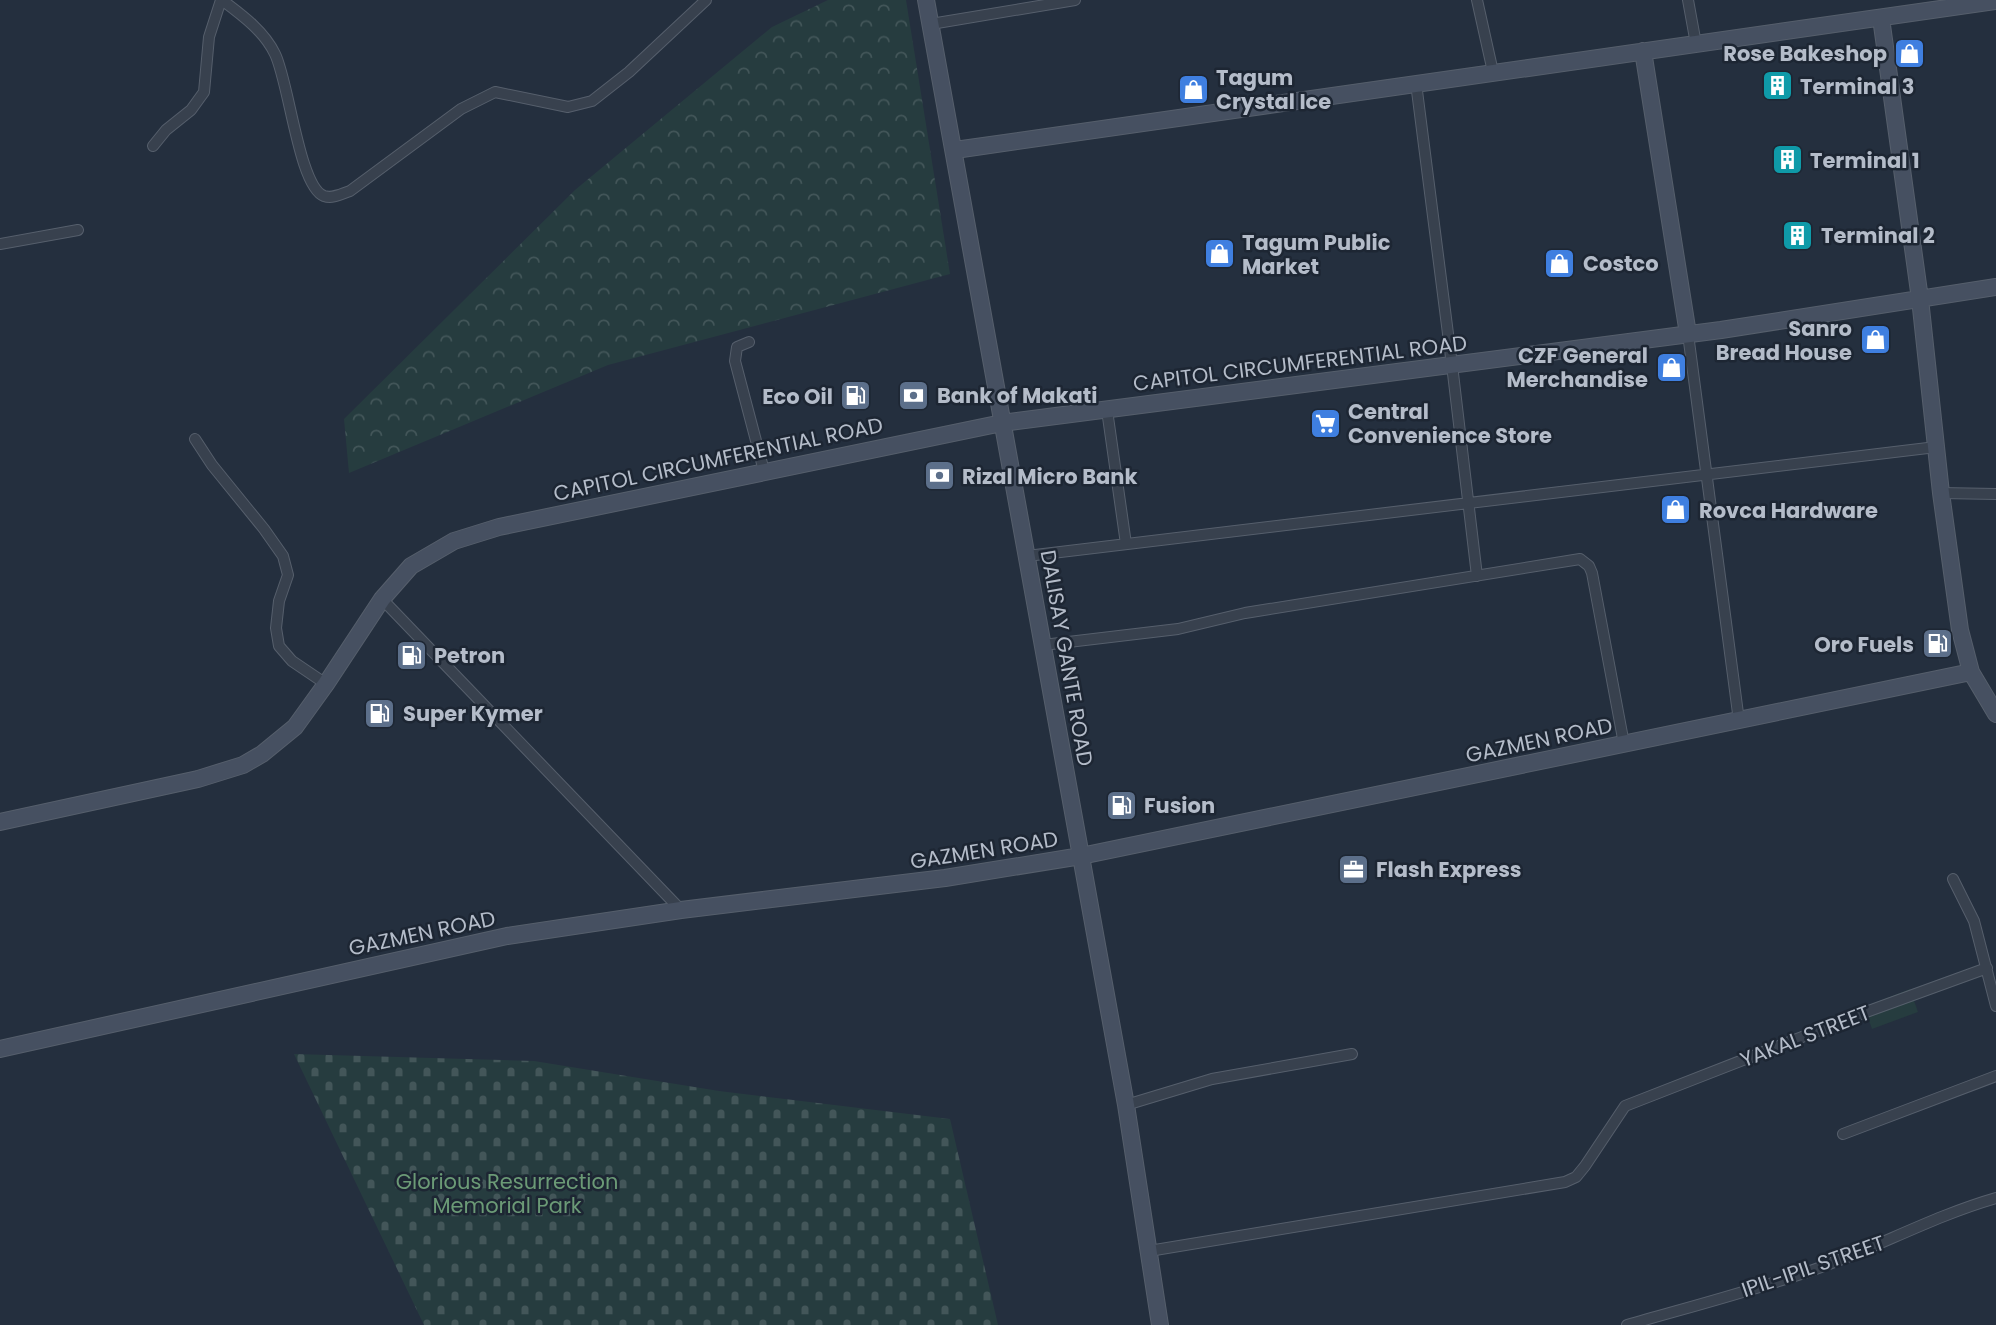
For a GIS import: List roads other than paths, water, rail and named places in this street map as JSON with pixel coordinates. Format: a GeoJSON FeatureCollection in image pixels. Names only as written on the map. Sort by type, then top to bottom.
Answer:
{"type":"FeatureCollection","features":[{"type":"Feature","properties":{"kind":"main road","name":"DALISAY GANTE ROAD"},"geometry":{"type":"LineString","coordinates":[[926,0],[1126,1105],[1160,1325]]}},
{"type":"Feature","properties":{"kind":"main road"},"geometry":{"type":"LineString","coordinates":[[955,150],[1996,1]]}},
{"type":"Feature","properties":{"kind":"main road"},"geometry":{"type":"LineString","coordinates":[[1881,18],[1920,299],[1941,493],[1960,630],[1971,672],[1996,714]]}},
{"type":"Feature","properties":{"kind":"main road"},"geometry":{"type":"LineString","coordinates":[[1643,51],[1688,334]]}},
{"type":"Feature","properties":{"kind":"main road","name":"CAPITOL CIRCUMFERENTIAL ROAD"},"geometry":{"type":"LineString","coordinates":[[0,822],[198,779],[243,765],[262,754],[295,727],[382,599],[411,566],[431,553],[474,534],[764,471],[1002,424],[1688,334],[1996,287]]}},
{"type":"Feature","properties":{"kind":"main road","name":"GAZMEN ROAD"},"geometry":{"type":"LineString","coordinates":[[0,1049],[497,939],[681,911],[944,878],[1081,856],[1971,672]]}},
{"type":"Feature","properties":{"kind":"street"},"geometry":{"type":"LineString","coordinates":[[153,146],[159,136],[191,110],[204,92],[209,37],[222,0],[254,26],[275,52],[285,83],[300,152],[313,188],[323,196],[334,197],[350,191],[461,108],[489,94],[495,92],[568,107],[592,101],[629,72],[706,0]]}},
{"type":"Feature","properties":{"kind":"street"},"geometry":{"type":"LineString","coordinates":[[931,24],[1075,0]]}},
{"type":"Feature","properties":{"kind":"street"},"geometry":{"type":"LineString","coordinates":[[1477,0],[1493,72]]}},
{"type":"Feature","properties":{"kind":"street"},"geometry":{"type":"LineString","coordinates":[[1688,0],[1696,44]]}},
{"type":"Feature","properties":{"kind":"street"},"geometry":{"type":"LineString","coordinates":[[1416,83],[1477,576]]}},
{"type":"Feature","properties":{"kind":"street"},"geometry":{"type":"LineString","coordinates":[[0,244],[78,230]]}},
{"type":"Feature","properties":{"kind":"street"},"geometry":{"type":"LineString","coordinates":[[1688,334],[1739,722]]}},
{"type":"Feature","properties":{"kind":"street"},"geometry":{"type":"LineString","coordinates":[[749,342],[737,348],[735,361],[764,471]]}},
{"type":"Feature","properties":{"kind":"street"},"geometry":{"type":"LineString","coordinates":[[1107,410],[1126,544]]}},
{"type":"Feature","properties":{"kind":"street"},"geometry":{"type":"LineString","coordinates":[[195,439],[283,556],[288,575],[279,601],[276,628],[279,646],[292,661],[326,684]]}},
{"type":"Feature","properties":{"kind":"street"},"geometry":{"type":"LineString","coordinates":[[1027,556],[1936,447]]}},
{"type":"Feature","properties":{"kind":"street"},"geometry":{"type":"LineString","coordinates":[[1941,493],[1996,494]]}},
{"type":"Feature","properties":{"kind":"street"},"geometry":{"type":"LineString","coordinates":[[1043,645],[1178,629],[1245,613],[1580,559],[1589,566],[1624,744]]}},
{"type":"Feature","properties":{"kind":"street"},"geometry":{"type":"LineString","coordinates":[[382,599],[681,911]]}},
{"type":"Feature","properties":{"kind":"street"},"geometry":{"type":"LineString","coordinates":[[1953,879],[1974,921],[1996,1003]]}},
{"type":"Feature","properties":{"kind":"street","name":"YAKAL STREET"},"geometry":{"type":"LineString","coordinates":[[1149,1251],[1565,1182],[1576,1177],[1585,1166],[1625,1106],[1987,968]]}},
{"type":"Feature","properties":{"kind":"street"},"geometry":{"type":"LineString","coordinates":[[1126,1105],[1212,1079],[1352,1054]]}},
{"type":"Feature","properties":{"kind":"street"},"geometry":{"type":"LineString","coordinates":[[1843,1134],[1996,1076]]}},
{"type":"Feature","properties":{"kind":"street","name":"IPIL-IPIL STREET"},"geometry":{"type":"LineString","coordinates":[[1627,1325],[1807,1272],[1853,1255],[1930,1220],[1996,1198]]}},
{"type":"Feature","properties":{"kind":"place","name":"Rose Bakeshop"},"geometry":{"type":"Point","coordinates":[1910,53]}},
{"type":"Feature","properties":{"kind":"place","name":"Terminal 3"},"geometry":{"type":"Point","coordinates":[1777,86]}},
{"type":"Feature","properties":{"kind":"place","name":"Tagum Crystal Ice"},"geometry":{"type":"Point","coordinates":[1193,89]}},
{"type":"Feature","properties":{"kind":"place","name":"Terminal 1"},"geometry":{"type":"Point","coordinates":[1787,160]}},
{"type":"Feature","properties":{"kind":"place","name":"Terminal 2"},"geometry":{"type":"Point","coordinates":[1798,235]}},
{"type":"Feature","properties":{"kind":"place","name":"Tagum Public Market"},"geometry":{"type":"Point","coordinates":[1219,254]}},
{"type":"Feature","properties":{"kind":"place","name":"Costco"},"geometry":{"type":"Point","coordinates":[1560,263]}},
{"type":"Feature","properties":{"kind":"place","name":"Sanro Bread House"},"geometry":{"type":"Point","coordinates":[1875,340]}},
{"type":"Feature","properties":{"kind":"place","name":"CZF General Merchandise"},"geometry":{"type":"Point","coordinates":[1671,367]}},
{"type":"Feature","properties":{"kind":"place","name":"Bank of Makati"},"geometry":{"type":"Point","coordinates":[914,395]}},
{"type":"Feature","properties":{"kind":"place","name":"Eco Oil"},"geometry":{"type":"Point","coordinates":[856,396]}},
{"type":"Feature","properties":{"kind":"place","name":"Central Convenience Store"},"geometry":{"type":"Point","coordinates":[1325,423]}},
{"type":"Feature","properties":{"kind":"place","name":"Rizal Micro Bank"},"geometry":{"type":"Point","coordinates":[939,476]}},
{"type":"Feature","properties":{"kind":"place","name":"Rovca Hardware"},"geometry":{"type":"Point","coordinates":[1676,510]}},
{"type":"Feature","properties":{"kind":"place","name":"Oro Fuels"},"geometry":{"type":"Point","coordinates":[1937,644]}},
{"type":"Feature","properties":{"kind":"place","name":"Petron"},"geometry":{"type":"Point","coordinates":[411,655]}},
{"type":"Feature","properties":{"kind":"place","name":"Super Kymer"},"geometry":{"type":"Point","coordinates":[380,713]}},
{"type":"Feature","properties":{"kind":"place","name":"Fusion"},"geometry":{"type":"Point","coordinates":[1121,805]}},
{"type":"Feature","properties":{"kind":"place","name":"Flash Express"},"geometry":{"type":"Point","coordinates":[1353,869]}},
{"type":"Feature","properties":{"kind":"park label","name":"Glorious Resurrection Memorial Park"},"geometry":{"type":"Point","coordinates":[507,1193]}}]}
